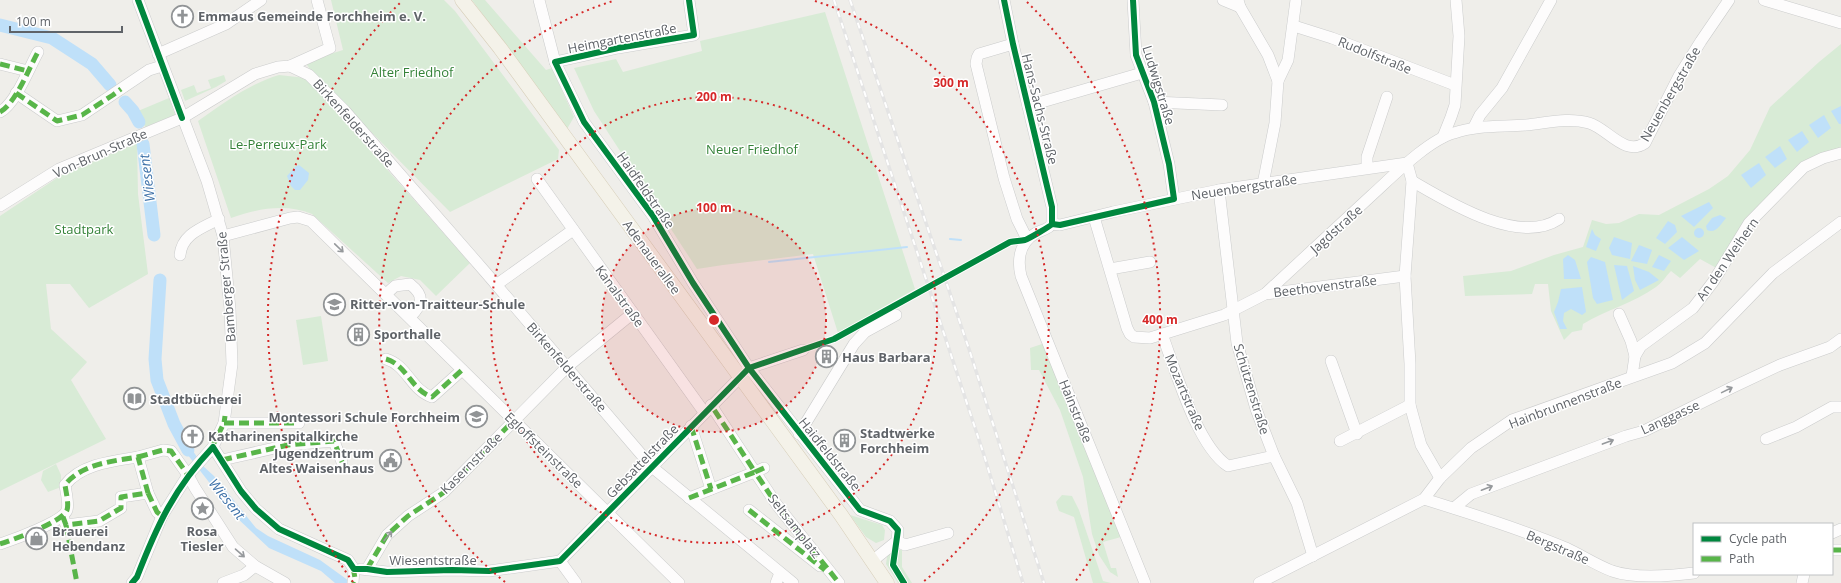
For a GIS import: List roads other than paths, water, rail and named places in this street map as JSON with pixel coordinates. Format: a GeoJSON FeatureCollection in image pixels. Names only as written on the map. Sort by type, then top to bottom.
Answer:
{"type":"FeatureCollection","features":[{"type":"Feature","properties":{"kind":"main road","name":"Adenauerallee"},"geometry":{"type":"LineString","coordinates":[[462,0],[492,36],[744,372],[887,583]]}},
{"type":"Feature","properties":{"kind":"main road","name":"Adenauerallee"},"geometry":{"type":"LineString","coordinates":[[841,515],[859,532],[893,583]]}},
{"type":"Feature","properties":{"kind":"street"},"geometry":{"type":"LineString","coordinates":[[158,54],[226,24],[261,0]]}},
{"type":"Feature","properties":{"kind":"street","name":"Von-Brun-Straße"},"geometry":{"type":"LineString","coordinates":[[0,206],[59,169],[182,118],[255,74],[278,67],[290,66],[330,48],[317,0]]}},
{"type":"Feature","properties":{"kind":"street","name":"Haidfeldstraße"},"geometry":{"type":"LineString","coordinates":[[539,0],[555,62],[584,122],[653,216],[744,372],[799,434],[860,510],[890,521],[898,530],[897,541]]}},
{"type":"Feature","properties":{"kind":"street","name":"Heimgartenstraße"},"geometry":{"type":"LineString","coordinates":[[555,62],[618,48],[694,35],[689,0]]}},
{"type":"Feature","properties":{"kind":"street","name":"Hans-Sachs-Straße"},"geometry":{"type":"LineString","coordinates":[[1004,0],[1052,207],[1052,224]]}},
{"type":"Feature","properties":{"kind":"street","name":"Ludwigstraße"},"geometry":{"type":"LineString","coordinates":[[1134,0],[1136,55],[1154,102],[1169,164],[1174,199]]}},
{"type":"Feature","properties":{"kind":"street"},"geometry":{"type":"LineString","coordinates":[[1223,0],[1239,3],[1268,55],[1278,81]]}},
{"type":"Feature","properties":{"kind":"street"},"geometry":{"type":"LineString","coordinates":[[1263,184],[1275,123],[1278,81],[1288,60],[1294,26],[1296,0]]}},
{"type":"Feature","properties":{"kind":"street"},"geometry":{"type":"LineString","coordinates":[[1443,137],[1451,118],[1454,105],[1459,19],[1456,0]]}},
{"type":"Feature","properties":{"kind":"street"},"geometry":{"type":"LineString","coordinates":[[1474,127],[1480,115],[1502,88],[1551,0]]}},
{"type":"Feature","properties":{"kind":"street","name":"Neuenbergstraße"},"geometry":{"type":"LineString","coordinates":[[1052,224],[1060,225],[1219,190],[1367,168],[1407,164],[1443,137],[1474,127],[1527,125],[1563,120],[1577,121],[1591,124],[1626,145],[1640,146],[1645,143],[1686,64],[1729,0]]}},
{"type":"Feature","properties":{"kind":"street"},"geometry":{"type":"LineString","coordinates":[[1764,0],[1841,23]]}},
{"type":"Feature","properties":{"kind":"street","name":"Bamberger Straße"},"geometry":{"type":"LineString","coordinates":[[136,2],[158,54],[207,182],[219,219],[223,236],[230,309],[232,364],[224,419],[213,447],[191,471],[162,516],[137,581]]}},
{"type":"Feature","properties":{"kind":"street","name":"Rudolfstraße"},"geometry":{"type":"LineString","coordinates":[[1294,26],[1332,38],[1455,85]]}},
{"type":"Feature","properties":{"kind":"street"},"geometry":{"type":"LineString","coordinates":[[1013,44],[979,54],[977,58],[976,64],[985,106],[1008,191],[1017,219],[1027,239],[1037,232],[1050,227],[1052,224]]}},
{"type":"Feature","properties":{"kind":"street"},"geometry":{"type":"LineString","coordinates":[[0,112],[6,108],[16,93],[38,52]]}},
{"type":"Feature","properties":{"kind":"street"},"geometry":{"type":"LineString","coordinates":[[0,64],[28,71]]}},
{"type":"Feature","properties":{"kind":"street"},"geometry":{"type":"LineString","coordinates":[[16,93],[57,121],[82,115],[149,70],[162,66]]}},
{"type":"Feature","properties":{"kind":"street","name":"Birkenfelderstraße"},"geometry":{"type":"LineString","coordinates":[[290,66],[309,74],[345,111],[652,467],[778,578],[793,583]]}},
{"type":"Feature","properties":{"kind":"street","name":"Ludwigstraße"},"geometry":{"type":"LineString","coordinates":[[1028,106],[1142,73]]}},
{"type":"Feature","properties":{"kind":"street"},"geometry":{"type":"LineString","coordinates":[[1367,168],[1367,157],[1387,97]]}},
{"type":"Feature","properties":{"kind":"street","name":"Ludwigstraße"},"geometry":{"type":"LineString","coordinates":[[1154,102],[1222,105]]}},
{"type":"Feature","properties":{"kind":"street","name":"An den Weihern"},"geometry":{"type":"LineString","coordinates":[[1635,356],[1641,346],[1693,308],[1713,282],[1749,223],[1804,167],[1823,158],[1841,153]]}},
{"type":"Feature","properties":{"kind":"street"},"geometry":{"type":"LineString","coordinates":[[1407,164],[1412,181],[1405,276],[1410,364],[1410,404],[1421,445],[1440,478]]}},
{"type":"Feature","properties":{"kind":"street","name":"Jagdstraße"},"geometry":{"type":"LineString","coordinates":[[1265,294],[1407,164]]}},
{"type":"Feature","properties":{"kind":"street","name":"Kanalstraße"},"geometry":{"type":"LineString","coordinates":[[537,179],[633,313],[708,408]]}},
{"type":"Feature","properties":{"kind":"street"},"geometry":{"type":"LineString","coordinates":[[1412,181],[1447,201],[1494,222],[1517,227],[1536,227],[1552,224],[1559,218]]}},
{"type":"Feature","properties":{"kind":"street","name":"Schützenstraße"},"geometry":{"type":"LineString","coordinates":[[1219,190],[1237,343],[1242,366],[1256,409],[1274,456],[1297,503],[1312,556]]}},
{"type":"Feature","properties":{"kind":"street","name":"Egloffsteinstraße"},"geometry":{"type":"LineString","coordinates":[[223,236],[298,216],[311,221],[679,583]]}},
{"type":"Feature","properties":{"kind":"street"},"geometry":{"type":"LineString","coordinates":[[1094,217],[1110,269],[1150,262]]}},
{"type":"Feature","properties":{"kind":"street"},"geometry":{"type":"LineString","coordinates":[[180,255],[181,247],[189,235],[219,219]]}},
{"type":"Feature","properties":{"kind":"street","name":"Hainbrunnenstraße"},"geometry":{"type":"LineString","coordinates":[[1259,583],[1424,499],[1440,478],[1472,448],[1512,420],[1672,363],[1705,343],[1773,273],[1841,222]]}},
{"type":"Feature","properties":{"kind":"street"},"geometry":{"type":"LineString","coordinates":[[496,285],[573,230]]}},
{"type":"Feature","properties":{"kind":"street","name":"Hainstraße"},"geometry":{"type":"LineString","coordinates":[[1027,239],[1021,249],[1019,260],[1021,276],[1145,583]]}},
{"type":"Feature","properties":{"kind":"street","name":"Beethovenstraße"},"geometry":{"type":"LineString","coordinates":[[1110,269],[1127,328],[1134,338],[1143,339],[1234,310],[1265,294],[1405,276]]}},
{"type":"Feature","properties":{"kind":"street"},"geometry":{"type":"LineString","coordinates":[[383,291],[395,286],[410,284],[419,291],[421,298],[418,308],[410,317]]}},
{"type":"Feature","properties":{"kind":"street","name":"Kasernstraße"},"geometry":{"type":"LineString","coordinates":[[367,569],[387,535],[408,516],[443,492],[567,367],[633,313]]}},
{"type":"Feature","properties":{"kind":"street"},"geometry":{"type":"LineString","coordinates":[[1619,314],[1631,341],[1635,356],[1632,376]]}},
{"type":"Feature","properties":{"kind":"street","name":"Haidfeldstraße"},"geometry":{"type":"LineString","coordinates":[[799,434],[854,344],[865,332],[896,315]]}},
{"type":"Feature","properties":{"kind":"street","name":"Mozartstraße"},"geometry":{"type":"LineString","coordinates":[[1162,334],[1189,408],[1220,461],[1228,466],[1274,456]]}},
{"type":"Feature","properties":{"kind":"street","name":"Langgasse"},"geometry":{"type":"LineString","coordinates":[[1454,508],[1471,494],[1626,436],[1644,431],[1780,365],[1830,347],[1841,339]]}},
{"type":"Feature","properties":{"kind":"street"},"geometry":{"type":"LineString","coordinates":[[744,372],[803,350]]}},
{"type":"Feature","properties":{"kind":"street"},"geometry":{"type":"LineString","coordinates":[[386,359],[395,362],[423,394],[432,397],[462,370]]}},
{"type":"Feature","properties":{"kind":"street"},"geometry":{"type":"LineString","coordinates":[[1331,361],[1357,434]]}},
{"type":"Feature","properties":{"kind":"street","name":"Gebsattelstraße"},"geometry":{"type":"LineString","coordinates":[[560,562],[744,372]]}},
{"type":"Feature","properties":{"kind":"street"},"geometry":{"type":"LineString","coordinates":[[1340,442],[1410,404]]}},
{"type":"Feature","properties":{"kind":"street"},"geometry":{"type":"LineString","coordinates":[[1766,439],[1796,427],[1832,407],[1841,407]]}},
{"type":"Feature","properties":{"kind":"street","name":"Seltsamplatz"},"geometry":{"type":"LineString","coordinates":[[708,408],[760,470],[777,505],[838,581]]}},
{"type":"Feature","properties":{"kind":"street"},"geometry":{"type":"LineString","coordinates":[[224,419],[299,423]]}},
{"type":"Feature","properties":{"kind":"street"},"geometry":{"type":"LineString","coordinates":[[691,426],[710,489]]}},
{"type":"Feature","properties":{"kind":"street"},"geometry":{"type":"LineString","coordinates":[[222,460],[288,445],[334,440],[342,462]]}},
{"type":"Feature","properties":{"kind":"street","name":"Wiesentstraße"},"geometry":{"type":"LineString","coordinates":[[213,447],[241,491],[256,509],[277,527],[348,560],[354,577],[367,569],[393,572],[452,570],[490,571],[560,562]]}},
{"type":"Feature","properties":{"kind":"street"},"geometry":{"type":"LineString","coordinates":[[0,544],[23,536],[63,517],[67,510],[65,485],[72,476],[104,463],[138,457],[163,450],[171,451],[191,471],[195,488],[233,547],[255,566],[285,583]]}},
{"type":"Feature","properties":{"kind":"street"},"geometry":{"type":"LineString","coordinates":[[138,457],[148,493],[157,512],[162,516]]}},
{"type":"Feature","properties":{"kind":"street"},"geometry":{"type":"LineString","coordinates":[[689,498],[760,470]]}},
{"type":"Feature","properties":{"kind":"street"},"geometry":{"type":"LineString","coordinates":[[63,517],[66,525],[99,521],[121,508],[121,497],[148,493]]}},
{"type":"Feature","properties":{"kind":"street","name":"Bergstraße"},"geometry":{"type":"LineString","coordinates":[[1424,499],[1527,533],[1567,549],[1613,571],[1633,574],[1671,575],[1693,573]]}},
{"type":"Feature","properties":{"kind":"street","name":"Seltsamplatz"},"geometry":{"type":"LineString","coordinates":[[749,510],[838,581]]}},
{"type":"Feature","properties":{"kind":"street"},"geometry":{"type":"LineString","coordinates":[[876,558],[897,541],[905,545],[948,533]]}},
{"type":"Feature","properties":{"kind":"street"},"geometry":{"type":"LineString","coordinates":[[560,562],[576,583]]}},
{"type":"Feature","properties":{"kind":"street"},"geometry":{"type":"LineString","coordinates":[[223,583],[244,575],[255,566]]}},
{"type":"Feature","properties":{"kind":"water"},"geometry":{"type":"Polygon","coordinates":[[[1841,106],[1841,124],[1839,124],[1831,111],[1841,106]]]}},
{"type":"Feature","properties":{"kind":"water"},"geometry":{"type":"Polygon","coordinates":[[[1824,115],[1831,128],[1818,138],[1809,125],[1824,115]]]}},
{"type":"Feature","properties":{"kind":"water"},"geometry":{"type":"Polygon","coordinates":[[[1802,131],[1809,142],[1797,152],[1788,140],[1802,131]]]}},
{"type":"Feature","properties":{"kind":"water"},"geometry":{"type":"Polygon","coordinates":[[[1780,146],[1787,159],[1775,168],[1765,157],[1780,146]]]}},
{"type":"Feature","properties":{"kind":"water"},"geometry":{"type":"Polygon","coordinates":[[[1759,163],[1766,175],[1751,188],[1741,175],[1759,163]]]}},
{"type":"Feature","properties":{"kind":"water"},"geometry":{"type":"Polygon","coordinates":[[[299,165],[309,173],[308,180],[300,190],[295,190],[291,186],[287,176],[295,167],[299,165]]]}},
{"type":"Feature","properties":{"kind":"water"},"geometry":{"type":"Polygon","coordinates":[[[1709,202],[1713,208],[1694,227],[1681,216],[1709,202]]]}},
{"type":"Feature","properties":{"kind":"water"},"geometry":{"type":"Polygon","coordinates":[[[1720,215],[1726,218],[1720,226],[1713,231],[1707,230],[1706,226],[1712,218],[1720,215]]]}},
{"type":"Feature","properties":{"kind":"water"},"geometry":{"type":"Polygon","coordinates":[[[1668,221],[1675,225],[1677,232],[1665,244],[1656,238],[1668,221]]]}},
{"type":"Feature","properties":{"kind":"water"},"geometry":{"type":"Polygon","coordinates":[[[1699,228],[1704,233],[1699,238],[1694,233],[1699,228]]]}},
{"type":"Feature","properties":{"kind":"water"},"geometry":{"type":"Polygon","coordinates":[[[1592,229],[1595,235],[1601,239],[1596,251],[1586,247],[1592,229]]]}},
{"type":"Feature","properties":{"kind":"water"},"geometry":{"type":"Polygon","coordinates":[[[1614,237],[1632,243],[1630,259],[1612,255],[1609,248],[1614,237]]]}},
{"type":"Feature","properties":{"kind":"water"},"geometry":{"type":"Polygon","coordinates":[[[1682,237],[1699,251],[1684,260],[1668,248],[1682,237]]]}},
{"type":"Feature","properties":{"kind":"water"},"geometry":{"type":"Polygon","coordinates":[[[1639,245],[1652,250],[1647,264],[1631,261],[1639,245]]]}},
{"type":"Feature","properties":{"kind":"water"},"geometry":{"type":"Polygon","coordinates":[[[1568,255],[1575,260],[1581,279],[1564,279],[1563,259],[1568,255]]]}},
{"type":"Feature","properties":{"kind":"water"},"geometry":{"type":"Polygon","coordinates":[[[1659,255],[1671,261],[1664,271],[1652,267],[1659,255]]]}},
{"type":"Feature","properties":{"kind":"water"},"geometry":{"type":"Polygon","coordinates":[[[1591,257],[1605,262],[1613,300],[1597,304],[1593,298],[1587,262],[1591,257]]]}},
{"type":"Feature","properties":{"kind":"water"},"geometry":{"type":"Polygon","coordinates":[[[1614,265],[1627,266],[1634,291],[1622,300],[1614,265]]]}},
{"type":"Feature","properties":{"kind":"water"},"geometry":{"type":"Polygon","coordinates":[[[1633,266],[1649,272],[1659,280],[1640,290],[1635,280],[1633,266]]]}},
{"type":"Feature","properties":{"kind":"water"},"geometry":{"type":"Polygon","coordinates":[[[1582,287],[1586,312],[1582,315],[1571,309],[1564,313],[1563,321],[1567,329],[1560,329],[1554,312],[1561,289],[1582,287]]]}},
{"type":"Feature","properties":{"kind":"water"},"geometry":{"type":"Polygon","coordinates":[[[181,433],[203,466],[214,476],[256,528],[268,536],[320,560],[349,581],[349,583],[335,583],[321,571],[269,548],[236,517],[184,450],[177,437],[181,433]]]}},
{"type":"Feature","properties":{"kind":"waterway","name":"Wiesent"},"geometry":{"type":"LineString","coordinates":[[0,25],[52,38],[92,64],[110,85]]}},
{"type":"Feature","properties":{"kind":"waterway","name":"Wiesent"},"geometry":{"type":"LineString","coordinates":[[125,102],[133,111],[139,122]]}},
{"type":"Feature","properties":{"kind":"waterway","name":"Wiesent"},"geometry":{"type":"LineString","coordinates":[[143,144],[154,235]]}},
{"type":"Feature","properties":{"kind":"waterway"},"geometry":{"type":"LineString","coordinates":[[950,239],[961,240]]}},
{"type":"Feature","properties":{"kind":"waterway"},"geometry":{"type":"LineString","coordinates":[[769,262],[907,247]]}},
{"type":"Feature","properties":{"kind":"waterway","name":"Wiesent"},"geometry":{"type":"LineString","coordinates":[[160,280],[155,359],[157,380],[174,424],[188,450]]}},
{"type":"Feature","properties":{"kind":"railway"},"geometry":{"type":"LineString","coordinates":[[834,0],[984,455],[1023,583]]}},
{"type":"Feature","properties":{"kind":"railway"},"geometry":{"type":"LineString","coordinates":[[850,0],[969,349],[1044,583]]}},
{"type":"Feature","properties":{"kind":"place","name":"Emmaus Gemeinde Forchheim e. V."},"geometry":{"type":"Point","coordinates":[183,16]}},
{"type":"Feature","properties":{"kind":"place","name":"Ritter-von-Traitteur-Schule"},"geometry":{"type":"Point","coordinates":[334,304]}},
{"type":"Feature","properties":{"kind":"place","name":"Sporthalle"},"geometry":{"type":"Point","coordinates":[358,334]}},
{"type":"Feature","properties":{"kind":"place","name":"Haus Barbara"},"geometry":{"type":"Point","coordinates":[827,357]}},
{"type":"Feature","properties":{"kind":"place","name":"Stadtbücherei"},"geometry":{"type":"Point","coordinates":[134,399]}},
{"type":"Feature","properties":{"kind":"place","name":"Montessori Schule Forchheim"},"geometry":{"type":"Point","coordinates":[476,417]}},
{"type":"Feature","properties":{"kind":"place","name":"Katharinenspitalkirche"},"geometry":{"type":"Point","coordinates":[193,436]}},
{"type":"Feature","properties":{"kind":"place","name":"Stadtwerke Forchheim"},"geometry":{"type":"Point","coordinates":[845,440]}},
{"type":"Feature","properties":{"kind":"place","name":"Jugendzentrum Altes Waisenhaus"},"geometry":{"type":"Point","coordinates":[390,460]}},
{"type":"Feature","properties":{"kind":"place","name":"Rosa Tiesler"},"geometry":{"type":"Point","coordinates":[202,509]}},
{"type":"Feature","properties":{"kind":"place","name":"Brauerei Hebendanz"},"geometry":{"type":"Point","coordinates":[36,538]}},
{"type":"Feature","properties":{"kind":"park label","name":"Alter Friedhof"},"geometry":{"type":"Point","coordinates":[412,72]}},
{"type":"Feature","properties":{"kind":"park label","name":"Le-Perreux-Park"},"geometry":{"type":"Point","coordinates":[278,144]}},
{"type":"Feature","properties":{"kind":"park label","name":"Neuer Friedhof"},"geometry":{"type":"Point","coordinates":[752,149]}},
{"type":"Feature","properties":{"kind":"park label","name":"Stadtpark"},"geometry":{"type":"Point","coordinates":[84,229]}}]}
